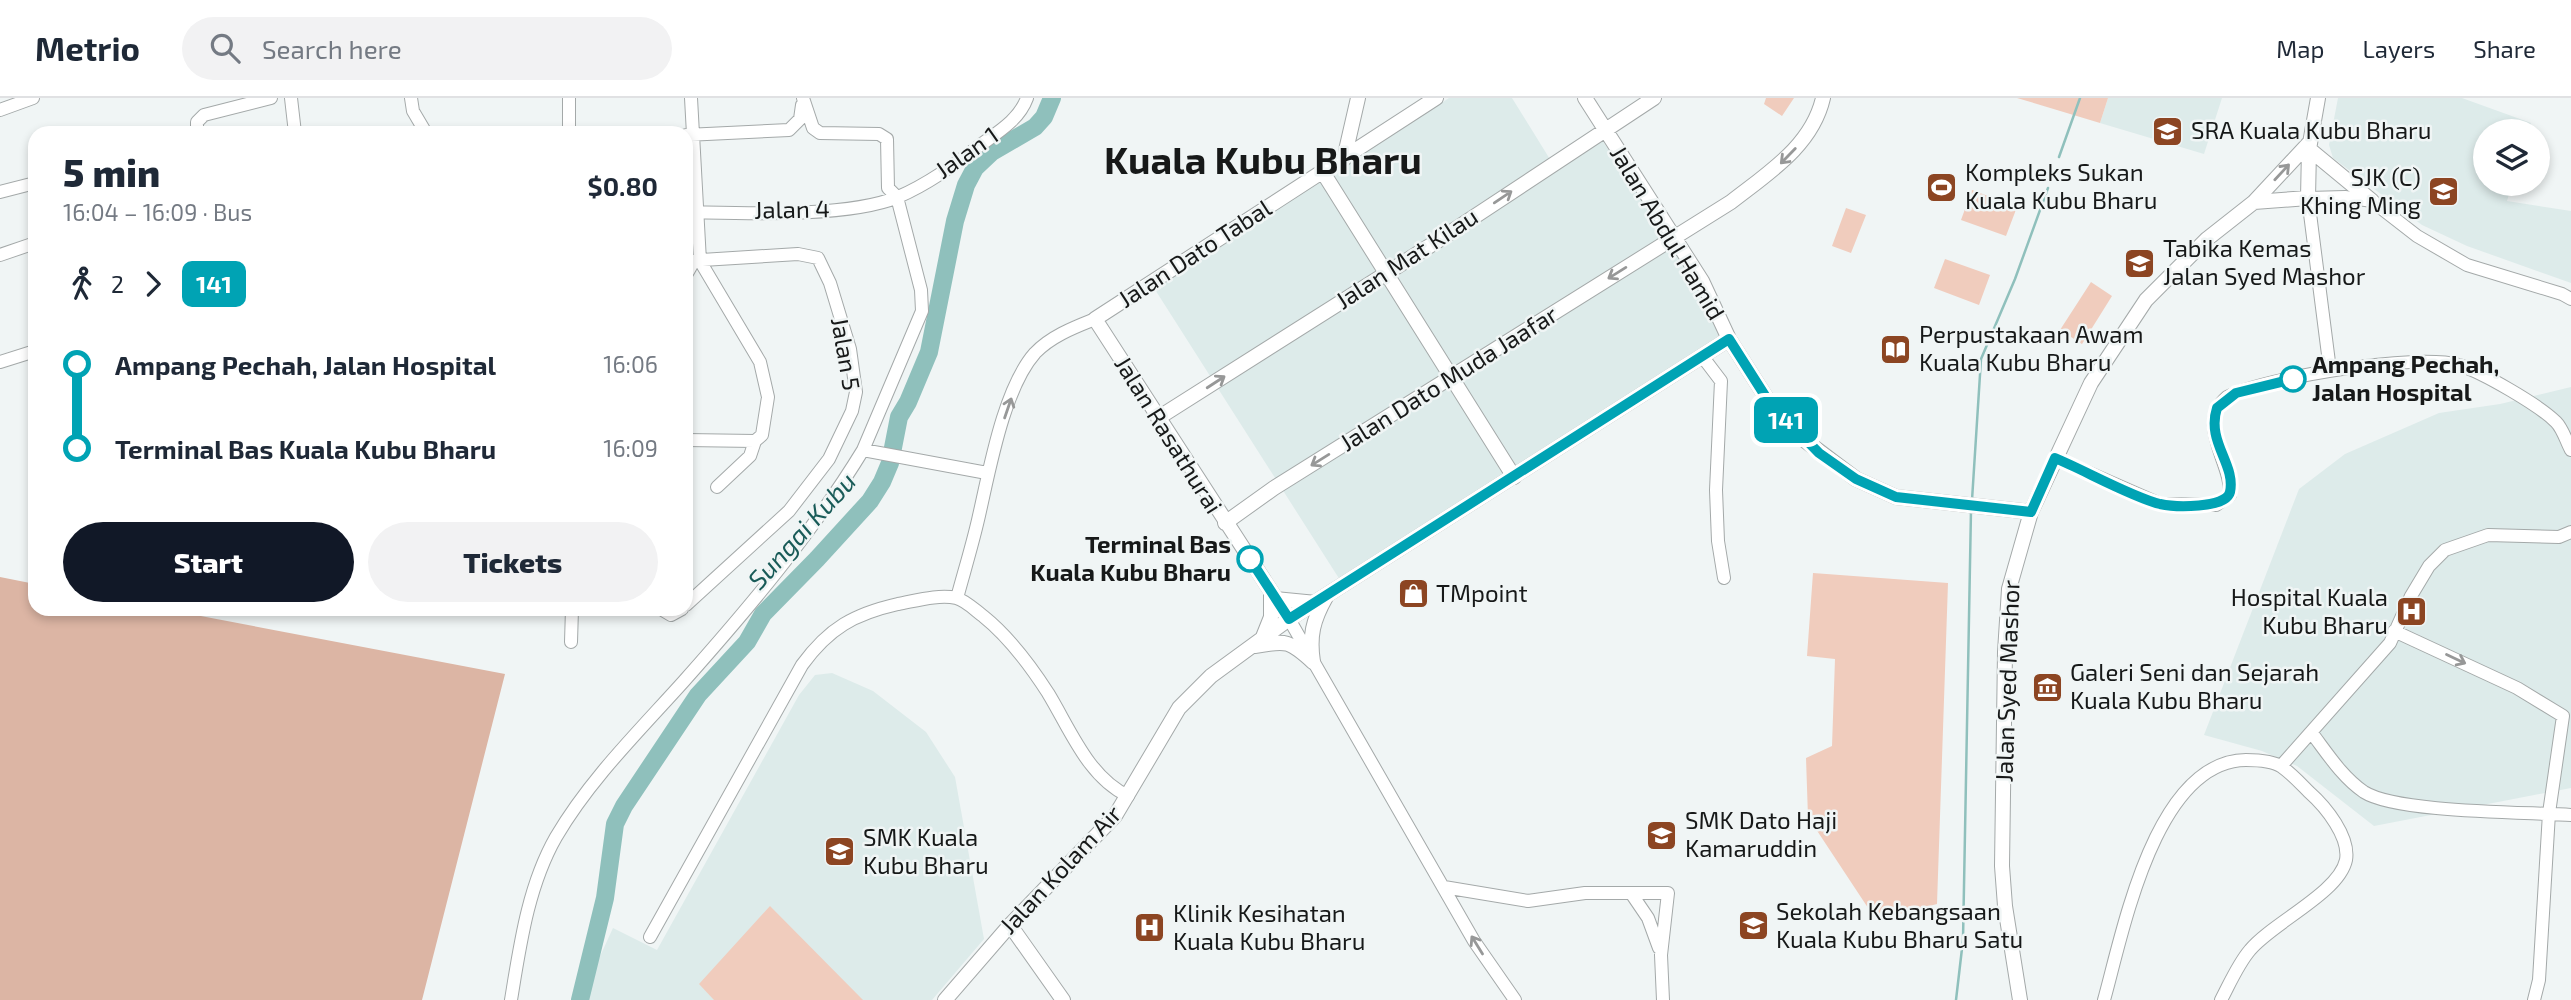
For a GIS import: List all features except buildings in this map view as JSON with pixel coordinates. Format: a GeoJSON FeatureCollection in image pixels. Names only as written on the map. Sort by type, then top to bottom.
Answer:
{"type":"FeatureCollection","features":[{"type":"Feature","properties":{"kind":"street"},"geometry":{"type":"LineString","coordinates":[[0,110],[33,98]]}},
{"type":"Feature","properties":{"kind":"street"},"geometry":{"type":"LineString","coordinates":[[197,126],[197,122],[204,115],[271,98]]}},
{"type":"Feature","properties":{"kind":"street"},"geometry":{"type":"LineString","coordinates":[[291,98],[294,126]]}},
{"type":"Feature","properties":{"kind":"street"},"geometry":{"type":"LineString","coordinates":[[411,98],[413,111],[422,126]]}},
{"type":"Feature","properties":{"kind":"street"},"geometry":{"type":"LineString","coordinates":[[569,98],[569,126]]}},
{"type":"Feature","properties":{"kind":"street"},"geometry":{"type":"LineString","coordinates":[[689,126],[691,98]]}},
{"type":"Feature","properties":{"kind":"street"},"geometry":{"type":"LineString","coordinates":[[693,135],[789,130],[800,119],[802,98]]}},
{"type":"Feature","properties":{"kind":"street"},"geometry":{"type":"LineString","coordinates":[[511,1000],[536,883],[567,821],[614,759],[707,655],[797,544],[863,450],[922,311],[921,290],[897,197],[888,187],[887,139],[879,134],[820,133],[813,128],[802,98]]}},
{"type":"Feature","properties":{"kind":"street","name":"Jalan 1"},"geometry":{"type":"LineString","coordinates":[[897,197],[949,169],[1016,118],[1027,98]]}},
{"type":"Feature","properties":{"kind":"street"},"geometry":{"type":"LineString","coordinates":[[1344,159],[1358,98]]}},
{"type":"Feature","properties":{"kind":"street","name":"Jalan Abdul Hamid"},"geometry":{"type":"LineString","coordinates":[[1585,98],[1675,237],[1716,307],[1729,339],[1769,402],[1819,453],[1856,479],[1896,497],[2031,512]]}},
{"type":"Feature","properties":{"kind":"street","name":"Jalan Mat Kilau"},"geometry":{"type":"LineString","coordinates":[[1158,418],[1385,275],[1654,98]]}},
{"type":"Feature","properties":{"kind":"street","name":"Jalan Dato Muda Jaafar"},"geometry":{"type":"LineString","coordinates":[[1225,523],[1451,377],[1731,202],[1783,162],[1813,125],[1823,98]]}},
{"type":"Feature","properties":{"kind":"street"},"geometry":{"type":"LineString","coordinates":[[2318,98],[2309,146],[2308,198],[2330,370]]}},
{"type":"Feature","properties":{"kind":"street","name":"Jalan Dato Tabal"},"geometry":{"type":"LineString","coordinates":[[1096,319],[1324,173],[1427,100]]}},
{"type":"Feature","properties":{"kind":"street"},"geometry":{"type":"LineString","coordinates":[[2309,146],[2417,236],[2467,265],[2562,293],[2571,299]]}},
{"type":"Feature","properties":{"kind":"street","name":"Jalan Syed Mashor"},"geometry":{"type":"LineString","coordinates":[[2020,1000],[2005,906],[2002,866],[2005,652],[2008,589],[2031,512],[2091,383],[2146,300],[2207,239],[2254,202],[2309,146]]}},
{"type":"Feature","properties":{"kind":"street"},"geometry":{"type":"LineString","coordinates":[[1324,173],[1385,275],[1514,477]]}},
{"type":"Feature","properties":{"kind":"street"},"geometry":{"type":"LineString","coordinates":[[0,192],[28,185]]}},
{"type":"Feature","properties":{"kind":"street","name":"Jalan 4"},"geometry":{"type":"LineString","coordinates":[[693,212],[845,209],[897,197]]}},
{"type":"Feature","properties":{"kind":"street"},"geometry":{"type":"LineString","coordinates":[[2254,202],[2345,197],[2372,201]]}},
{"type":"Feature","properties":{"kind":"street"},"geometry":{"type":"LineString","coordinates":[[693,236],[694,261],[738,321],[766,377],[768,397],[762,435],[755,441],[750,456],[717,486]]}},
{"type":"Feature","properties":{"kind":"street"},"geometry":{"type":"LineString","coordinates":[[0,255],[28,245]]}},
{"type":"Feature","properties":{"kind":"street","name":"Jalan 5"},"geometry":{"type":"LineString","coordinates":[[693,599],[789,511],[817,478],[839,441],[856,392],[850,349],[830,284],[818,258],[798,254],[694,261]]}},
{"type":"Feature","properties":{"kind":"street"},"geometry":{"type":"LineString","coordinates":[[957,598],[987,473],[1016,386],[1035,353],[1070,329],[1096,319]]}},
{"type":"Feature","properties":{"kind":"street","name":"Jalan Rasathurai"},"geometry":{"type":"LineString","coordinates":[[1096,319],[1289,619]]}},
{"type":"Feature","properties":{"kind":"street","name":"Jalan Kolam Air"},"geometry":{"type":"LineString","coordinates":[[945,1000],[1010,925],[1115,816],[1179,708],[1212,676],[1289,619],[1729,339]]}},
{"type":"Feature","properties":{"kind":"street"},"geometry":{"type":"LineString","coordinates":[[0,362],[28,353]]}},
{"type":"Feature","properties":{"kind":"street"},"geometry":{"type":"LineString","coordinates":[[1702,356],[1721,380],[1716,490],[1718,541],[1724,578]]}},
{"type":"Feature","properties":{"kind":"street"},"geometry":{"type":"LineString","coordinates":[[2055,458],[2160,504],[2216,505],[2225,501],[2230,489],[2230,479],[2214,435],[2214,417],[2222,402],[2236,393],[2330,370],[2417,362],[2459,365],[2485,376],[2556,422],[2571,450]]}},
{"type":"Feature","properties":{"kind":"street"},"geometry":{"type":"LineString","coordinates":[[693,440],[755,441]]}},
{"type":"Feature","properties":{"kind":"street"},"geometry":{"type":"LineString","coordinates":[[863,450],[987,473]]}},
{"type":"Feature","properties":{"kind":"street"},"geometry":{"type":"LineString","coordinates":[[2281,766],[2382,652],[2429,566],[2452,546],[2487,535],[2559,537],[2571,532]]}},
{"type":"Feature","properties":{"kind":"street"},"geometry":{"type":"LineString","coordinates":[[1262,638],[1271,617],[1273,596],[1321,600],[1312,624],[1310,643],[1313,662]]}},
{"type":"Feature","properties":{"kind":"street"},"geometry":{"type":"LineString","coordinates":[[650,937],[802,665],[820,640],[864,613],[910,601],[957,598],[994,625],[1036,674],[1102,779],[1128,796]]}},
{"type":"Feature","properties":{"kind":"street"},"geometry":{"type":"LineString","coordinates":[[571,642],[572,616]]}},
{"type":"Feature","properties":{"kind":"street"},"geometry":{"type":"LineString","coordinates":[[1289,619],[1474,940],[1515,1000]]}},
{"type":"Feature","properties":{"kind":"street"},"geometry":{"type":"LineString","coordinates":[[2394,631],[2516,688],[2563,716],[2549,813],[2539,980],[2534,1000]]}},
{"type":"Feature","properties":{"kind":"street"},"geometry":{"type":"LineString","coordinates":[[1249,648],[1285,641],[1293,643],[1313,662]]}},
{"type":"Feature","properties":{"kind":"street"},"geometry":{"type":"LineString","coordinates":[[2311,732],[2349,779],[2374,797],[2420,806],[2571,815]]}},
{"type":"Feature","properties":{"kind":"street"},"geometry":{"type":"LineString","coordinates":[[2104,1000],[2141,869],[2163,823],[2195,780],[2229,760],[2256,760],[2281,766],[2314,797],[2334,823],[2346,848],[2346,861],[2333,883],[2250,949],[2221,1000]]}},
{"type":"Feature","properties":{"kind":"street"},"geometry":{"type":"LineString","coordinates":[[1444,887],[1528,901],[1585,893],[1668,894],[1661,956],[1663,1000]]}},
{"type":"Feature","properties":{"kind":"street"},"geometry":{"type":"LineString","coordinates":[[1631,893],[1648,918],[1661,956]]}},
{"type":"Feature","properties":{"kind":"street"},"geometry":{"type":"LineString","coordinates":[[1010,925],[1063,1000]]}},
{"type":"Feature","properties":{"kind":"shaded area"},"geometry":{"type":"Polygon","coordinates":[[[1449,98],[1512,98],[1556,169],[1602,140],[1673,247],[1710,308],[1722,337],[1340,580],[1154,288],[1449,98]]]}},
{"type":"Feature","properties":{"kind":"shaded area"},"geometry":{"type":"Polygon","coordinates":[[[1766,98],[1794,98],[1782,116],[1764,104],[1766,98]]]}},
{"type":"Feature","properties":{"kind":"shaded area"},"geometry":{"type":"Polygon","coordinates":[[[2017,98],[2108,98],[2100,123],[2017,98]]]}},
{"type":"Feature","properties":{"kind":"shaded area","name":"SRA Kuala Kubu Bharu"},"geometry":{"type":"Polygon","coordinates":[[[2108,98],[2222,98],[2204,154],[2100,123],[2108,98]]]}},
{"type":"Feature","properties":{"kind":"shaded area","name":"SJK (C) Khing Ming"},"geometry":{"type":"Polygon","coordinates":[[[2338,98],[2462,98],[2520,119],[2473,119],[2473,196],[2508,196],[2507,201],[2571,211],[2571,283],[2467,246],[2422,225],[2333,158],[2329,145],[2338,98]]]}},
{"type":"Feature","properties":{"kind":"shaded area"},"geometry":{"type":"Polygon","coordinates":[[[1972,190],[2017,207],[2006,236],[1961,220],[1972,190]]]}},
{"type":"Feature","properties":{"kind":"shaded area"},"geometry":{"type":"Polygon","coordinates":[[[1846,208],[1866,215],[1851,253],[1832,246],[1846,208]]]}},
{"type":"Feature","properties":{"kind":"shaded area"},"geometry":{"type":"Polygon","coordinates":[[[1945,259],[1990,275],[1979,305],[1934,288],[1945,259]]]}},
{"type":"Feature","properties":{"kind":"shaded area"},"geometry":{"type":"Polygon","coordinates":[[[2091,282],[2112,296],[2082,344],[2060,330],[2091,282]]]}},
{"type":"Feature","properties":{"kind":"shaded area","name":"Hospital Kuala Kubu Bharu"},"geometry":{"type":"Polygon","coordinates":[[[2571,387],[2571,788],[2374,826],[2297,766],[2262,751],[2204,735],[2299,489],[2345,454],[2439,413],[2500,404],[2571,387]]]}},
{"type":"Feature","properties":{"kind":"shaded area"},"geometry":{"type":"Polygon","coordinates":[[[1813,573],[1948,583],[1937,904],[1876,920],[1808,817],[1806,758],[1832,746],[1835,659],[1807,656],[1813,573]]]}},
{"type":"Feature","properties":{"kind":"shaded area"},"geometry":{"type":"Polygon","coordinates":[[[0,577],[28,583],[28,616],[201,616],[505,674],[422,1000],[0,1000],[0,577]]]}},
{"type":"Feature","properties":{"kind":"shaded area","name":"SMK Kuala Kubu Bharu"},"geometry":{"type":"Polygon","coordinates":[[[832,673],[873,691],[926,732],[955,777],[984,939],[932,1000],[588,1000],[596,965],[613,928],[657,950],[799,695],[815,675],[832,673]]]}},
{"type":"Feature","properties":{"kind":"shaded area"},"geometry":{"type":"Polygon","coordinates":[[[770,906],[863,1000],[714,1000],[699,984],[770,906]]]}},
{"type":"Feature","properties":{"kind":"waterway","name":"Sungai Kubu"},"geometry":{"type":"LineString","coordinates":[[580,1000],[605,898],[615,824],[624,806],[698,695],[747,642],[763,614],[870,501],[882,482],[890,463],[899,417],[929,352],[955,221],[966,185],[975,168],[992,152],[1035,127],[1044,117],[1052,98]]}},
{"type":"Feature","properties":{"kind":"waterway"},"geometry":{"type":"LineString","coordinates":[[2059,157],[2080,98]]}},
{"type":"Feature","properties":{"kind":"waterway"},"geometry":{"type":"LineString","coordinates":[[1972,500],[1981,359],[2015,279],[2048,188]]}},
{"type":"Feature","properties":{"kind":"waterway"},"geometry":{"type":"LineString","coordinates":[[1956,1000],[1963,940],[1971,510]]}},
{"type":"Feature","properties":{"kind":"bus line","name":"141"},"geometry":{"type":"LineString","coordinates":[[1250,559],[1289,619],[1729,339],[1769,402],[1803,439],[1856,479],[1896,497],[2031,512],[2055,458],[2160,504],[2216,505],[2225,501],[2230,495],[2230,479],[2214,435],[2217,408],[2227,397],[2236,393],[2293,379]]}},
{"type":"Feature","properties":{"kind":"place","name":"SRA Kuala Kubu Bharu"},"geometry":{"type":"Point","coordinates":[2168,131]}},
{"type":"Feature","properties":{"kind":"place","name":"Kompleks Sukan Kuala Kubu Bharu"},"geometry":{"type":"Point","coordinates":[1942,187]}},
{"type":"Feature","properties":{"kind":"place","name":"SJK (C) Khing Ming"},"geometry":{"type":"Point","coordinates":[2444,192]}},
{"type":"Feature","properties":{"kind":"place","name":"Tabika Kemas Jalan Syed Mashor"},"geometry":{"type":"Point","coordinates":[2140,263]}},
{"type":"Feature","properties":{"kind":"place","name":"Perpustakaan Awam Kuala Kubu Bharu"},"geometry":{"type":"Point","coordinates":[1896,349]}},
{"type":"Feature","properties":{"kind":"place","name":"Ampang Pechah, Jalan Hospital"},"geometry":{"type":"Point","coordinates":[2293,379]}},
{"type":"Feature","properties":{"kind":"place","name":"Terminal Bas Kuala Kubu Bharu"},"geometry":{"type":"Point","coordinates":[1250,559]}},
{"type":"Feature","properties":{"kind":"place","name":"TMpoint"},"geometry":{"type":"Point","coordinates":[1413,594]}},
{"type":"Feature","properties":{"kind":"place","name":"Hospital Kuala Kubu Bharu"},"geometry":{"type":"Point","coordinates":[2411,612]}},
{"type":"Feature","properties":{"kind":"place","name":"Galeri Seni dan Sejarah Kuala Kubu Bharu"},"geometry":{"type":"Point","coordinates":[2047,687]}},
{"type":"Feature","properties":{"kind":"place","name":"SMK Dato Haji Kamaruddin"},"geometry":{"type":"Point","coordinates":[1662,835]}},
{"type":"Feature","properties":{"kind":"place","name":"SMK Kuala Kubu Bharu"},"geometry":{"type":"Point","coordinates":[840,852]}},
{"type":"Feature","properties":{"kind":"place","name":"Sekolah Kebangsaan Kuala Kubu Bharu Satu"},"geometry":{"type":"Point","coordinates":[1753,926]}},
{"type":"Feature","properties":{"kind":"place","name":"Klinik Kesihatan Kuala Kubu Bharu"},"geometry":{"type":"Point","coordinates":[1150,928]}},
{"type":"Feature","properties":{"kind":"district","name":"Kuala Kubu Bharu"},"geometry":{"type":"Point","coordinates":[1263,161]}}]}
